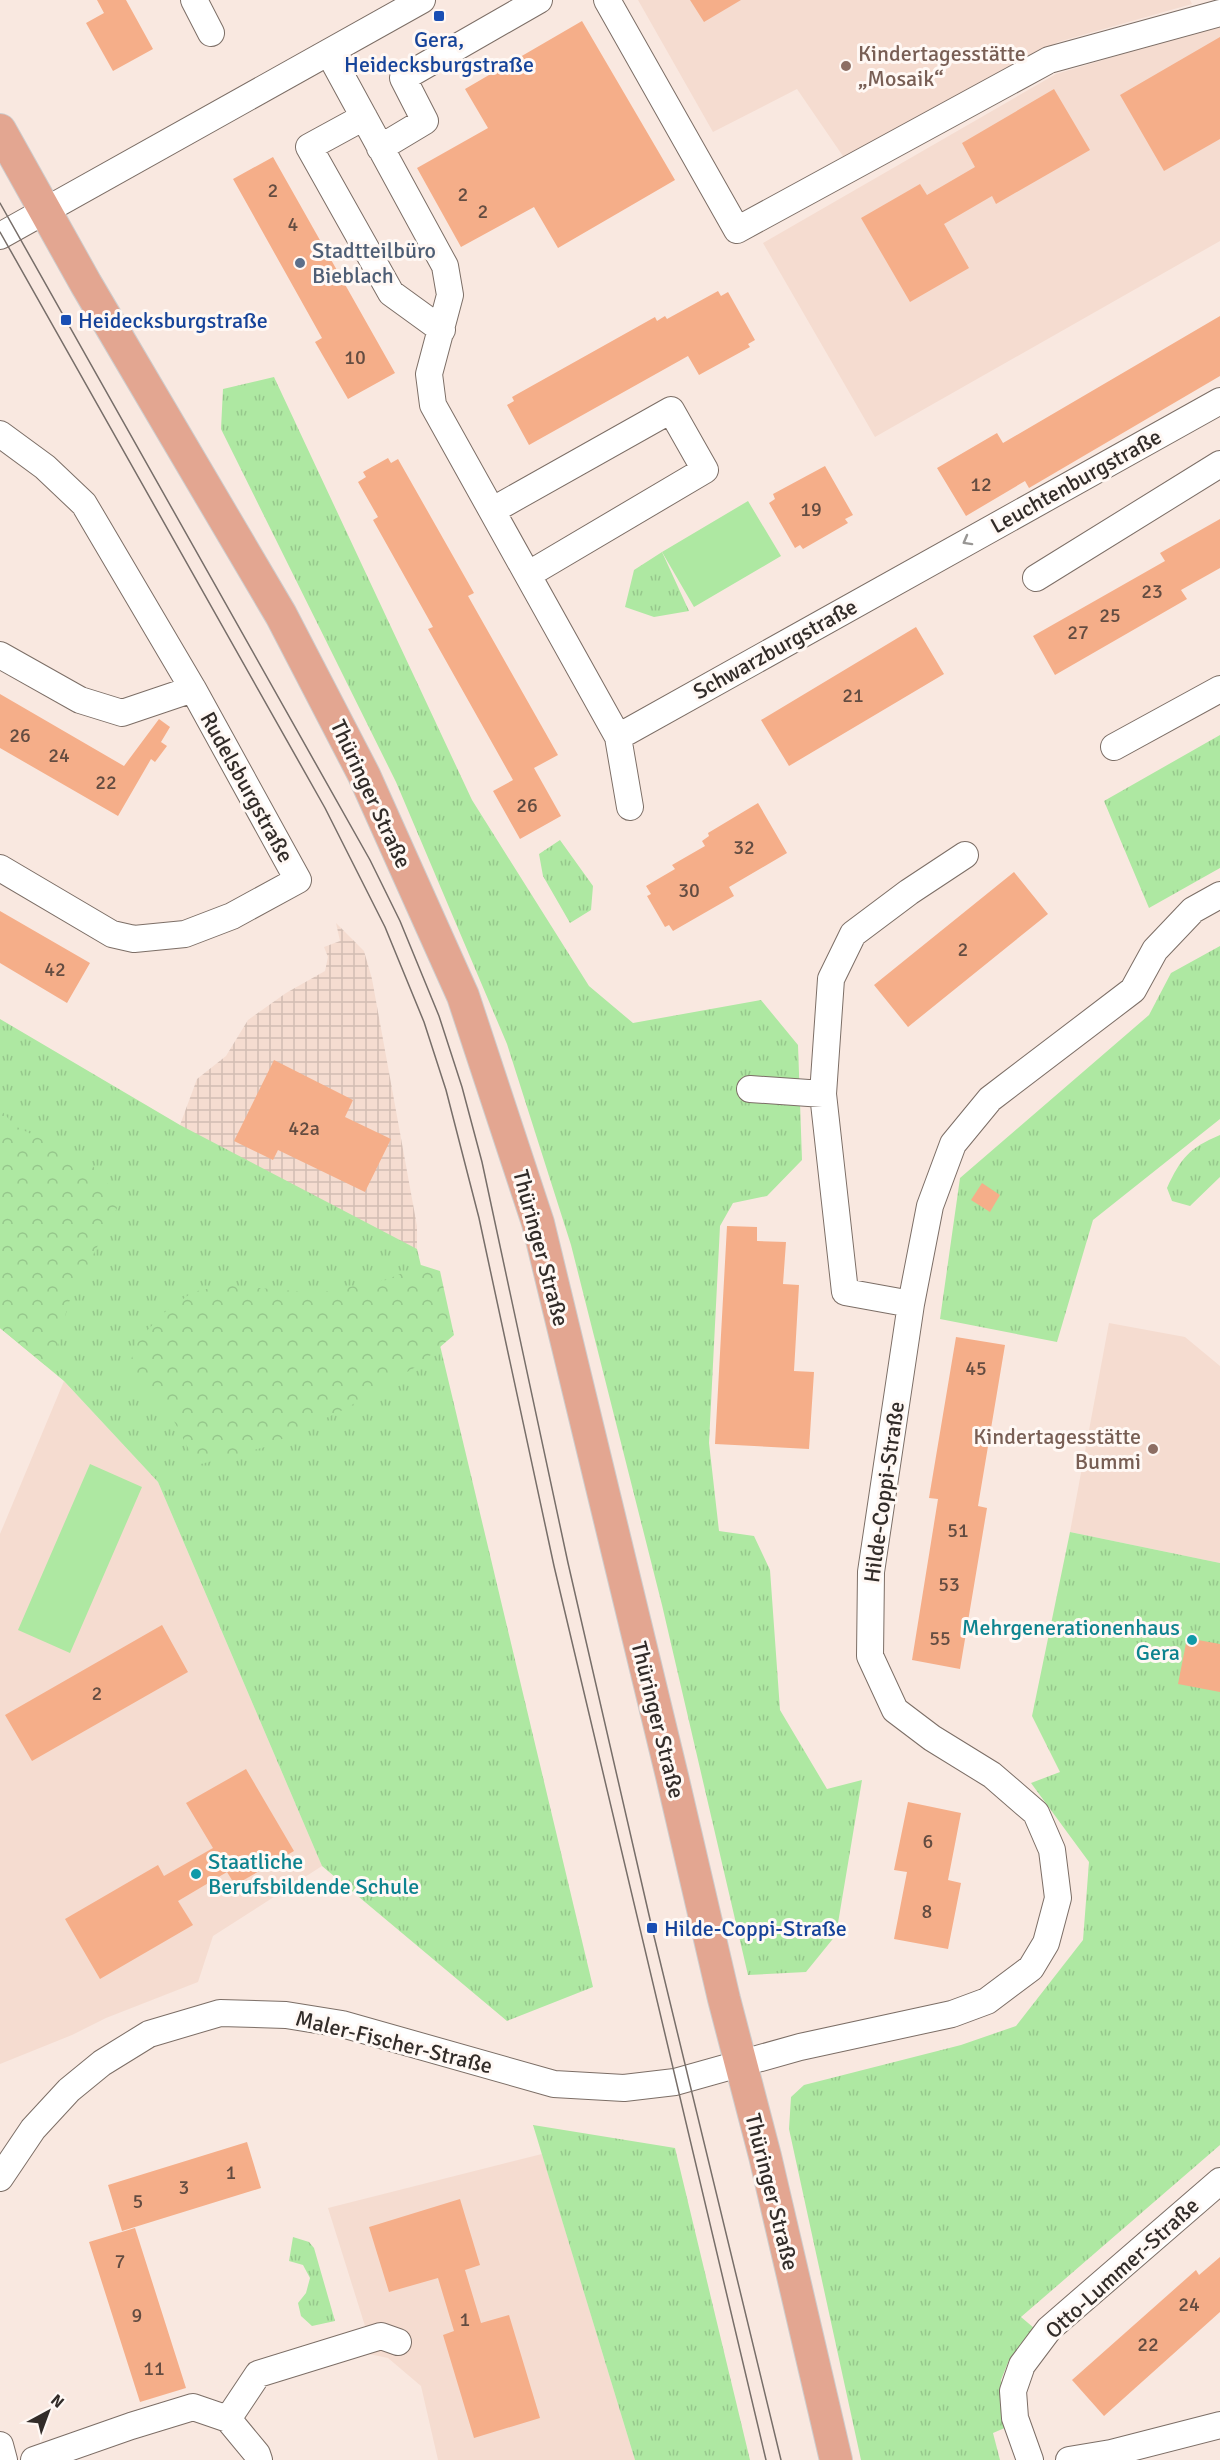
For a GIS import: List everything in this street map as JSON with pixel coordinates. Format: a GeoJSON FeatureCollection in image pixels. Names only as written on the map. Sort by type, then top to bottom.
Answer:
{"type":"FeatureCollection","features":[{"type":"Feature","properties":{"kind":"main road","name":"Thüringer Straße"},"geometry":{"type":"LineString","coordinates":[[0,130],[281,615],[364,775],[463,996],[538,1223],[836,2460]]}},
{"type":"Feature","properties":{"kind":"street"},"geometry":{"type":"LineString","coordinates":[[194,0],[212,33]]}},
{"type":"Feature","properties":{"kind":"street"},"geometry":{"type":"LineString","coordinates":[[0,236],[422,0]]}},
{"type":"Feature","properties":{"kind":"street"},"geometry":{"type":"LineString","coordinates":[[380,148],[425,121],[403,78],[539,0]]}},
{"type":"Feature","properties":{"kind":"street"},"geometry":{"type":"LineString","coordinates":[[607,0],[737,230],[1049,60],[1220,13]]}},
{"type":"Feature","properties":{"kind":"street"},"geometry":{"type":"LineString","coordinates":[[329,53],[445,266],[450,295],[429,374],[433,405],[618,737],[630,807]]}},
{"type":"Feature","properties":{"kind":"street"},"geometry":{"type":"LineString","coordinates":[[364,117],[309,147],[391,292],[442,330]]}},
{"type":"Feature","properties":{"kind":"street","name":"Leuchtenburgstraße"},"geometry":{"type":"LineString","coordinates":[[931,561],[1220,401]]}},
{"type":"Feature","properties":{"kind":"street"},"geometry":{"type":"LineString","coordinates":[[493,510],[671,410],[705,470],[529,574]]}},
{"type":"Feature","properties":{"kind":"street","name":"Rudelsburgstraße"},"geometry":{"type":"LineString","coordinates":[[0,434],[45,467],[84,504],[193,689],[298,880],[232,916],[185,934],[134,939],[112,934],[0,868]]}},
{"type":"Feature","properties":{"kind":"street"},"geometry":{"type":"LineString","coordinates":[[1036,578],[1220,464]]}},
{"type":"Feature","properties":{"kind":"street","name":"Schwarzburgstraße"},"geometry":{"type":"LineString","coordinates":[[618,737],[931,561]]}},
{"type":"Feature","properties":{"kind":"street","name":"Rudelsburgstraße"},"geometry":{"type":"LineString","coordinates":[[0,655],[80,700],[122,713],[193,689]]}},
{"type":"Feature","properties":{"kind":"street"},"geometry":{"type":"LineString","coordinates":[[1114,747],[1220,689]]}},
{"type":"Feature","properties":{"kind":"street"},"geometry":{"type":"LineString","coordinates":[[910,1304],[845,1292],[823,1094],[831,979],[853,934],[909,892],[965,855]]}},
{"type":"Feature","properties":{"kind":"street","name":"Hilde-Coppi-Straße"},"geometry":{"type":"LineString","coordinates":[[740,2064],[800,2047],[952,2014],[987,2001],[1030,1968],[1046,1943],[1058,1898],[1052,1850],[1036,1813],[992,1775],[932,1738],[895,1710],[870,1656],[871,1572],[910,1304],[930,1206],[953,1144],[990,1099],[1133,990],[1155,950],[1193,910],[1220,895]]}},
{"type":"Feature","properties":{"kind":"street"},"geometry":{"type":"LineString","coordinates":[[750,1089],[823,1094]]}},
{"type":"Feature","properties":{"kind":"street","name":"Maler-Fischer-Straße"},"geometry":{"type":"LineString","coordinates":[[0,2178],[33,2129],[69,2090],[102,2063],[149,2034],[220,2013],[286,2015],[342,2024],[554,2084],[624,2088],[656,2086],[740,2064]]}},
{"type":"Feature","properties":{"kind":"street","name":"Otto-Lummer-Straße"},"geometry":{"type":"LineString","coordinates":[[1029,2460],[1015,2418],[1013,2391],[1022,2365],[1049,2329],[1220,2181]]}},
{"type":"Feature","properties":{"kind":"street"},"geometry":{"type":"LineString","coordinates":[[228,2419],[258,2374],[381,2336],[398,2342]]}},
{"type":"Feature","properties":{"kind":"street"},"geometry":{"type":"LineString","coordinates":[[34,2460],[76,2453],[193,2407],[228,2419],[260,2460]]}},
{"type":"Feature","properties":{"kind":"street"},"geometry":{"type":"LineString","coordinates":[[1069,2460],[1111,2453],[1220,2425]]}},
{"type":"Feature","properties":{"kind":"street"},"geometry":{"type":"LineString","coordinates":[[0,2445],[4,2460]]}},
{"type":"Feature","properties":{"kind":"shaded area","name":"Kindertagesstätte „Mosaik“"},"geometry":{"type":"Polygon","coordinates":[[[638,0],[1190,0],[1192,4],[1058,42],[847,162],[797,89],[713,132],[638,0]]]}},
{"type":"Feature","properties":{"kind":"shaded area"},"geometry":{"type":"Polygon","coordinates":[[[1220,25],[1220,241],[875,437],[763,243],[1056,74],[1220,25]]]}},
{"type":"Feature","properties":{"kind":"shaded area"},"geometry":{"type":"Polygon","coordinates":[[[336,923],[364,951],[372,979],[417,1226],[417,1249],[404,1265],[171,1164],[180,1125],[197,1079],[226,1056],[248,1020],[286,993],[325,971],[328,957],[324,947],[340,941],[336,923]]]}},
{"type":"Feature","properties":{"kind":"shaded area","name":"Kindertagesstätte Bummi"},"geometry":{"type":"Polygon","coordinates":[[[1109,1323],[1185,1337],[1220,1366],[1220,1563],[1070,1532],[1109,1323]]]}},
{"type":"Feature","properties":{"kind":"shaded area"},"geometry":{"type":"Polygon","coordinates":[[[64,1381],[158,1482],[322,1866],[213,1936],[198,1982],[106,2018],[72,2035],[0,2064],[0,1534],[64,1381]]]}},
{"type":"Feature","properties":{"kind":"shaded area"},"geometry":{"type":"Polygon","coordinates":[[[542,2154],[635,2460],[438,2460],[421,2386],[388,2358],[364,2353],[365,2326],[328,2208],[542,2154]]]}},
{"type":"Feature","properties":{"kind":"green space"},"geometry":{"type":"Polygon","coordinates":[[[274,377],[472,800],[589,986],[633,1023],[761,1000],[798,1045],[802,1160],[767,1196],[733,1203],[720,1226],[709,1443],[719,1531],[754,1536],[770,1570],[780,1710],[827,1789],[862,1780],[836,1935],[806,1972],[748,1975],[662,1605],[571,1245],[507,1044],[396,782],[221,429],[223,389],[274,377]]]}},
{"type":"Feature","properties":{"kind":"green space"},"geometry":{"type":"Polygon","coordinates":[[[748,501],[781,556],[694,607],[662,552],[748,501]]]}},
{"type":"Feature","properties":{"kind":"green space"},"geometry":{"type":"Polygon","coordinates":[[[662,552],[689,611],[654,617],[625,607],[634,570],[662,552]]]}},
{"type":"Feature","properties":{"kind":"green space"},"geometry":{"type":"Polygon","coordinates":[[[1220,735],[1220,868],[1149,908],[1104,801],[1220,735]]]}},
{"type":"Feature","properties":{"kind":"green space"},"geometry":{"type":"Polygon","coordinates":[[[560,840],[593,886],[591,910],[570,923],[543,876],[539,854],[560,840]]]}},
{"type":"Feature","properties":{"kind":"green space"},"geometry":{"type":"Polygon","coordinates":[[[1220,946],[1220,1119],[1093,1220],[1057,1342],[940,1319],[960,1178],[1149,1015],[1171,973],[1220,946]]]}},
{"type":"Feature","properties":{"kind":"green space"},"geometry":{"type":"Polygon","coordinates":[[[0,1019],[180,1125],[417,1249],[593,1987],[507,2021],[322,1866],[158,1482],[64,1381],[0,1328],[0,1019]]]}},
{"type":"Feature","properties":{"kind":"green space"},"geometry":{"type":"Polygon","coordinates":[[[0,1109],[15,1126],[91,1164],[121,1200],[68,1304],[55,1360],[45,1365],[0,1328],[0,1109]]]}},
{"type":"Feature","properties":{"kind":"green space"},"geometry":{"type":"Polygon","coordinates":[[[1220,1135],[1220,1177],[1190,1206],[1172,1201],[1167,1188],[1182,1161],[1193,1150],[1220,1135]]]}},
{"type":"Feature","properties":{"kind":"green space"},"geometry":{"type":"Polygon","coordinates":[[[421,1265],[440,1271],[454,1335],[419,1365],[345,1409],[265,1447],[197,1465],[174,1421],[127,1375],[136,1342],[166,1311],[193,1292],[225,1285],[317,1293],[386,1280],[421,1265]]]}},
{"type":"Feature","properties":{"kind":"green space"},"geometry":{"type":"Polygon","coordinates":[[[90,1464],[142,1487],[70,1653],[18,1630],[90,1464]]]}},
{"type":"Feature","properties":{"kind":"green space"},"geometry":{"type":"Polygon","coordinates":[[[1070,1532],[1220,1563],[1220,2145],[1021,2317],[1034,2328],[1009,2360],[1001,2380],[1007,2427],[993,2433],[1000,2460],[861,2460],[789,2129],[791,2097],[804,2085],[961,2045],[1016,2026],[1083,1940],[1089,1862],[1031,1783],[1060,1772],[1032,1716],[1070,1532]]]}},
{"type":"Feature","properties":{"kind":"green space"},"geometry":{"type":"Polygon","coordinates":[[[533,2125],[675,2148],[750,2460],[635,2460],[533,2125]]]}},
{"type":"Feature","properties":{"kind":"green space"},"geometry":{"type":"Polygon","coordinates":[[[293,2237],[309,2242],[314,2248],[335,2321],[312,2326],[301,2316],[298,2303],[306,2293],[310,2278],[303,2265],[289,2261],[293,2237]]]}},
{"type":"Feature","properties":{"kind":"building"},"geometry":{"type":"Polygon","coordinates":[[[97,0],[126,0],[153,49],[113,71],[86,23],[104,13],[97,0]]]}},
{"type":"Feature","properties":{"kind":"building"},"geometry":{"type":"Polygon","coordinates":[[[690,0],[741,0],[704,22],[690,0]]]}},
{"type":"Feature","properties":{"kind":"building"},"geometry":{"type":"Polygon","coordinates":[[[582,21],[675,180],[558,248],[534,207],[461,247],[417,168],[488,128],[465,89],[582,21]]]}},
{"type":"Feature","properties":{"kind":"building"},"geometry":{"type":"Polygon","coordinates":[[[1220,37],[1220,139],[1164,171],[1120,95],[1220,37]]]}},
{"type":"Feature","properties":{"kind":"building"},"geometry":{"type":"Polygon","coordinates":[[[1054,89],[1090,150],[996,204],[992,196],[944,224],[969,268],[910,302],[861,218],[920,184],[927,195],[975,167],[962,143],[1054,89]]]}},
{"type":"Feature","properties":{"kind":"building"},"geometry":{"type":"Polygon","coordinates":[[[273,157],[395,373],[348,399],[315,342],[322,338],[233,179],[273,157]]]}},
{"type":"Feature","properties":{"kind":"building"},"geometry":{"type":"Polygon","coordinates":[[[718,291],[721,296],[728,292],[755,340],[748,344],[750,347],[699,375],[688,356],[529,445],[507,405],[514,401],[512,397],[655,317],[657,321],[665,316],[667,319],[718,291]]]}},
{"type":"Feature","properties":{"kind":"building"},"geometry":{"type":"Polygon","coordinates":[[[1220,316],[1220,376],[1029,488],[1025,481],[966,516],[937,468],[997,433],[1003,443],[1220,316]]]}},
{"type":"Feature","properties":{"kind":"building"},"geometry":{"type":"Polygon","coordinates":[[[388,458],[391,463],[398,459],[474,593],[468,596],[558,755],[534,768],[561,816],[520,839],[493,791],[513,780],[428,629],[433,627],[373,520],[378,517],[358,482],[366,477],[363,472],[388,458]]]}},
{"type":"Feature","properties":{"kind":"building"},"geometry":{"type":"Polygon","coordinates":[[[825,466],[853,515],[845,519],[848,523],[803,549],[800,545],[795,548],[769,503],[775,499],[773,494],[825,466]]]}},
{"type":"Feature","properties":{"kind":"building"},"geometry":{"type":"Polygon","coordinates":[[[1220,519],[1220,568],[1181,590],[1187,599],[1055,675],[1033,636],[1165,561],[1160,553],[1220,519]]]}},
{"type":"Feature","properties":{"kind":"building"},"geometry":{"type":"Polygon","coordinates":[[[916,627],[944,674],[789,766],[761,720],[916,627]]]}},
{"type":"Feature","properties":{"kind":"building"},"geometry":{"type":"Polygon","coordinates":[[[0,694],[124,766],[159,719],[170,727],[161,742],[167,746],[155,762],[151,759],[118,816],[0,748],[0,694]]]}},
{"type":"Feature","properties":{"kind":"building"},"geometry":{"type":"Polygon","coordinates":[[[758,803],[787,853],[729,887],[734,896],[673,931],[669,925],[665,927],[647,896],[651,894],[646,886],[675,869],[672,865],[705,846],[702,841],[709,836],[708,833],[758,803]]]}},
{"type":"Feature","properties":{"kind":"building"},"geometry":{"type":"Polygon","coordinates":[[[1014,872],[1048,914],[908,1027],[874,985],[1014,872]]]}},
{"type":"Feature","properties":{"kind":"building"},"geometry":{"type":"Polygon","coordinates":[[[0,911],[90,963],[67,1003],[0,963],[0,911]]]}},
{"type":"Feature","properties":{"kind":"building"},"geometry":{"type":"Polygon","coordinates":[[[274,1060],[353,1100],[345,1117],[391,1139],[365,1192],[278,1150],[273,1160],[234,1141],[274,1060]]]}},
{"type":"Feature","properties":{"kind":"building"},"geometry":{"type":"Polygon","coordinates":[[[982,1183],[1000,1195],[990,1212],[971,1200],[982,1183]]]}},
{"type":"Feature","properties":{"kind":"building"},"geometry":{"type":"Polygon","coordinates":[[[727,1226],[757,1227],[757,1241],[786,1242],[783,1284],[799,1285],[794,1371],[814,1372],[809,1449],[715,1444],[727,1226]]]}},
{"type":"Feature","properties":{"kind":"building"},"geometry":{"type":"Polygon","coordinates":[[[956,1337],[1005,1345],[978,1506],[987,1508],[960,1669],[912,1660],[938,1499],[929,1498],[956,1337]]]}},
{"type":"Feature","properties":{"kind":"building"},"geometry":{"type":"Polygon","coordinates":[[[162,1625],[188,1672],[32,1761],[5,1715],[162,1625]]]}},
{"type":"Feature","properties":{"kind":"building","name":"Mehrgenerationenhaus Gera"},"geometry":{"type":"Polygon","coordinates":[[[1187,1638],[1220,1644],[1220,1692],[1178,1684],[1187,1638]]]}},
{"type":"Feature","properties":{"kind":"building","name":"Staatliche Berufsbildende Schule"},"geometry":{"type":"Polygon","coordinates":[[[246,1769],[294,1851],[235,1885],[227,1872],[178,1901],[193,1925],[100,1979],[65,1919],[158,1865],[164,1876],[213,1848],[186,1803],[246,1769]]]}},
{"type":"Feature","properties":{"kind":"building"},"geometry":{"type":"Polygon","coordinates":[[[908,1802],[961,1813],[948,1880],[961,1883],[948,1949],[894,1939],[907,1872],[894,1870],[908,1802]]]}},
{"type":"Feature","properties":{"kind":"building"},"geometry":{"type":"Polygon","coordinates":[[[247,2142],[261,2188],[122,2231],[108,2185],[247,2142]]]}},
{"type":"Feature","properties":{"kind":"building"},"geometry":{"type":"Polygon","coordinates":[[[460,2199],[480,2265],[465,2270],[481,2323],[509,2315],[540,2418],[474,2438],[443,2335],[454,2331],[438,2278],[389,2292],[369,2227],[460,2199]]]}},
{"type":"Feature","properties":{"kind":"building"},"geometry":{"type":"Polygon","coordinates":[[[135,2228],[186,2388],[140,2402],[89,2242],[135,2228]]]}},
{"type":"Feature","properties":{"kind":"building"},"geometry":{"type":"Polygon","coordinates":[[[1220,2257],[1220,2312],[1104,2416],[1072,2380],[1196,2270],[1199,2275],[1220,2257]]]}},
{"type":"Feature","properties":{"kind":"tram line"},"geometry":{"type":"LineString","coordinates":[[0,203],[370,860],[400,921],[439,1016],[462,1087],[482,1162],[568,1563],[652,1928],[781,2460]]}},
{"type":"Feature","properties":{"kind":"tram line"},"geometry":{"type":"LineString","coordinates":[[0,232],[325,808],[385,927],[424,1022],[446,1090],[479,1218],[554,1566],[766,2460]]}},
{"type":"Feature","properties":{"kind":"place","name":"Gera, Heidecksburgstraße"},"geometry":{"type":"Point","coordinates":[439,16]}},
{"type":"Feature","properties":{"kind":"place","name":"Kindertagesstätte „Mosaik“"},"geometry":{"type":"Point","coordinates":[846,66]}},
{"type":"Feature","properties":{"kind":"place","name":"Stadtteilbüro Bieblach"},"geometry":{"type":"Point","coordinates":[300,263]}},
{"type":"Feature","properties":{"kind":"place","name":"Heidecksburgstraße"},"geometry":{"type":"Point","coordinates":[66,320]}},
{"type":"Feature","properties":{"kind":"place","name":"Kindertagesstätte Bummi"},"geometry":{"type":"Point","coordinates":[1153,1449]}},
{"type":"Feature","properties":{"kind":"place","name":"Mehrgenerationenhaus Gera"},"geometry":{"type":"Point","coordinates":[1192,1640]}},
{"type":"Feature","properties":{"kind":"place","name":"Staatliche Berufsbildende Schule"},"geometry":{"type":"Point","coordinates":[196,1874]}},
{"type":"Feature","properties":{"kind":"place","name":"Hilde-Coppi-Straße"},"geometry":{"type":"Point","coordinates":[652,1928]}}]}
